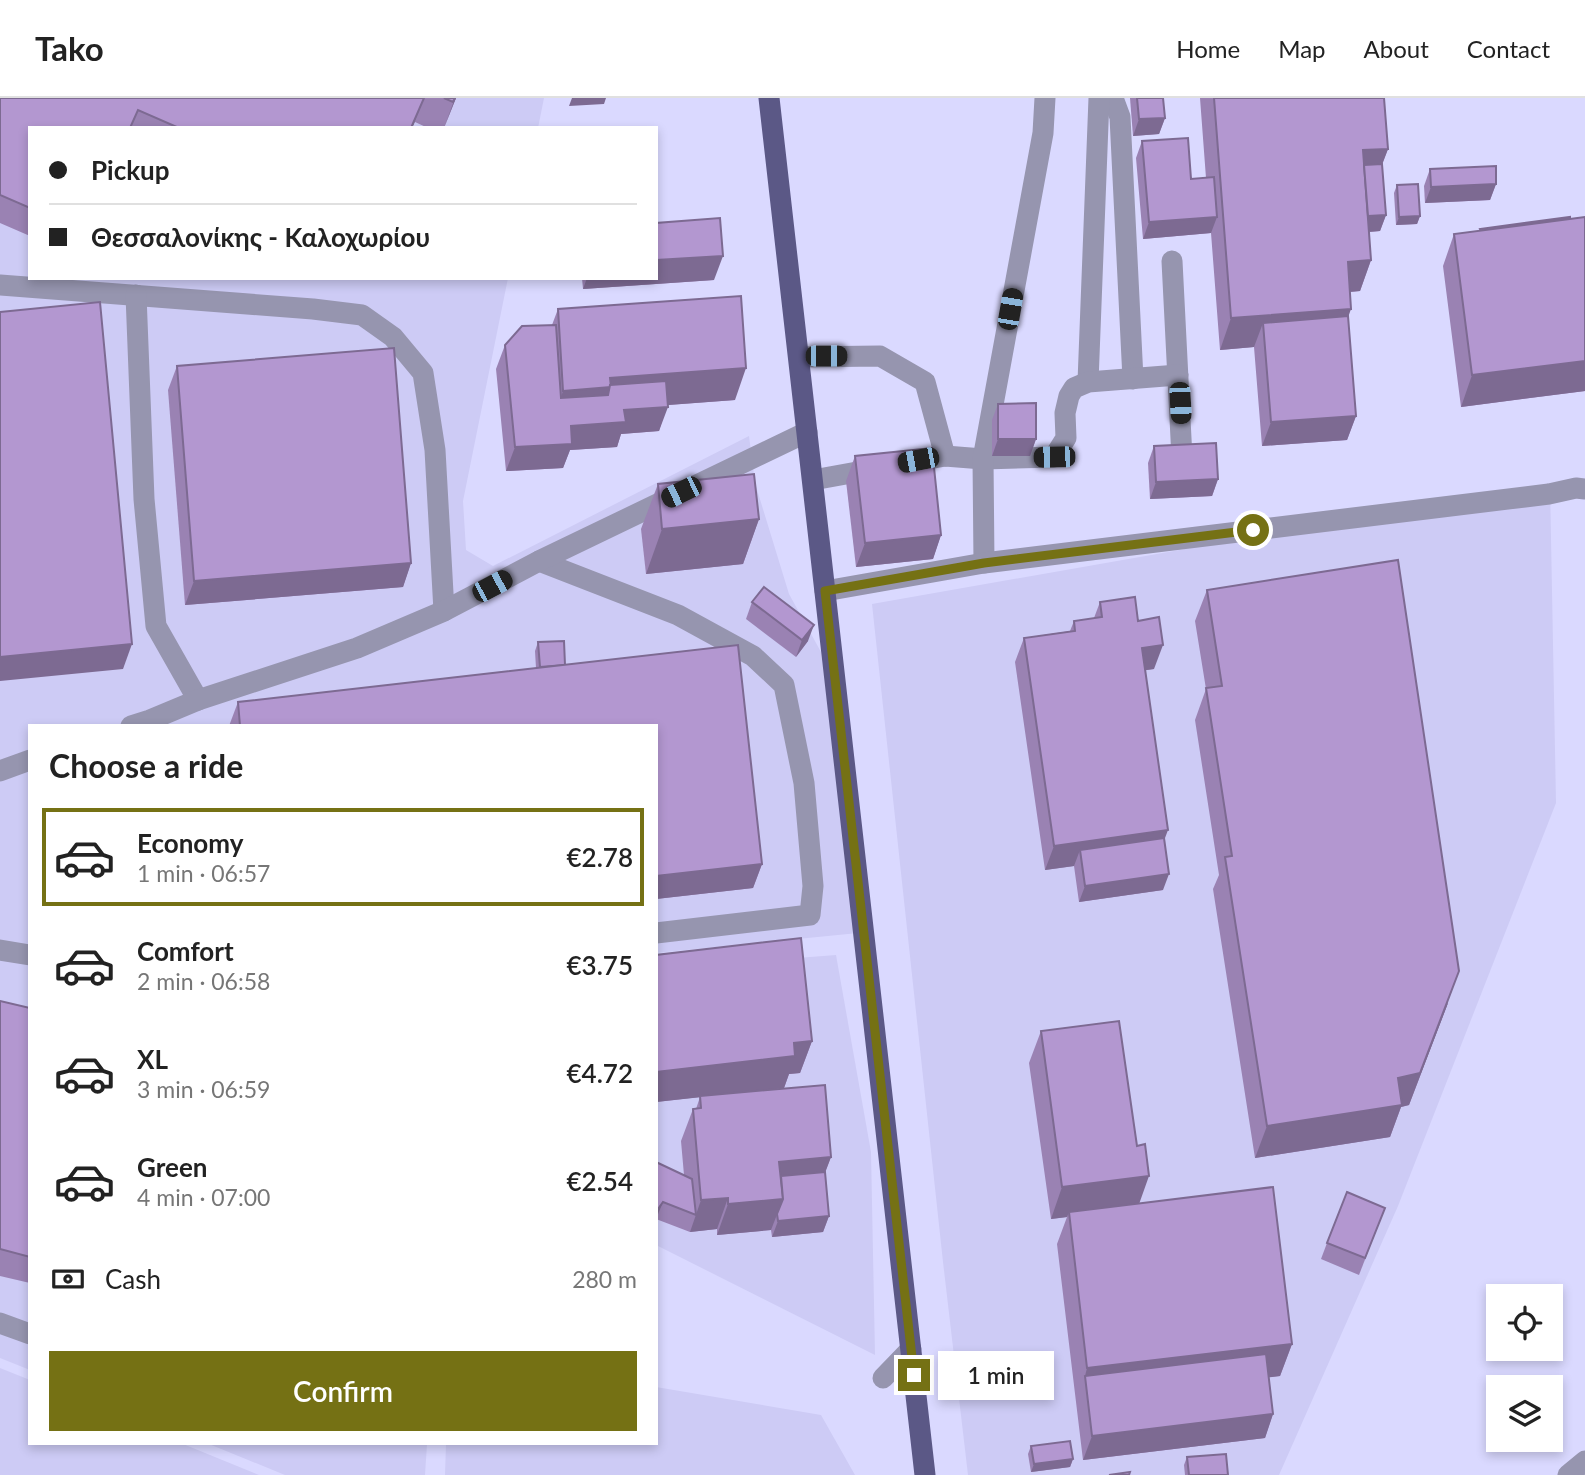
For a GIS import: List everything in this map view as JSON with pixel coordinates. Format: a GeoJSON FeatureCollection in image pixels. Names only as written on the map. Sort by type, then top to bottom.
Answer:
{"type":"FeatureCollection","features":[{"type":"Feature","properties":{"kind":"main road"},"geometry":{"type":"LineString","coordinates":[[769,98],[925,1475]]}},
{"type":"Feature","properties":{"kind":"street"},"geometry":{"type":"LineString","coordinates":[[984,563],[983,459],[1043,133],[1045,98]]}},
{"type":"Feature","properties":{"kind":"street"},"geometry":{"type":"LineString","coordinates":[[1088,382],[1099,98]]}},
{"type":"Feature","properties":{"kind":"street"},"geometry":{"type":"LineString","coordinates":[[1113,98],[1120,117],[1133,379]]}},
{"type":"Feature","properties":{"kind":"street"},"geometry":{"type":"LineString","coordinates":[[1172,261],[1182,458]]}},
{"type":"Feature","properties":{"kind":"street"},"geometry":{"type":"LineString","coordinates":[[0,285],[272,305],[362,315],[393,337],[423,373],[435,450],[444,611]]}},
{"type":"Feature","properties":{"kind":"street"},"geometry":{"type":"LineString","coordinates":[[136,295],[144,499],[156,626],[198,700]]}},
{"type":"Feature","properties":{"kind":"street"},"geometry":{"type":"LineString","coordinates":[[799,357],[880,356],[925,382],[945,456]]}},
{"type":"Feature","properties":{"kind":"street"},"geometry":{"type":"LineString","coordinates":[[813,480],[945,456],[983,459],[1054,457],[1066,438],[1065,414],[1069,396],[1074,388],[1088,382],[1178,375]]}},
{"type":"Feature","properties":{"kind":"street"},"geometry":{"type":"LineString","coordinates":[[137,724],[198,700],[357,648],[444,611],[539,561],[807,432]]}},
{"type":"Feature","properties":{"kind":"street"},"geometry":{"type":"LineString","coordinates":[[825,591],[984,563],[1585,489]]}},
{"type":"Feature","properties":{"kind":"street"},"geometry":{"type":"LineString","coordinates":[[539,561],[678,615],[752,656],[784,685],[804,783],[813,886],[810,915],[658,933]]}},
{"type":"Feature","properties":{"kind":"street"},"geometry":{"type":"LineString","coordinates":[[0,771],[28,761]]}},
{"type":"Feature","properties":{"kind":"street"},"geometry":{"type":"LineString","coordinates":[[0,950],[28,955]]}},
{"type":"Feature","properties":{"kind":"street"},"geometry":{"type":"LineString","coordinates":[[0,1323],[28,1333]]}},
{"type":"Feature","properties":{"kind":"street"},"geometry":{"type":"LineString","coordinates":[[883,1378],[911,1349]]}},
{"type":"Feature","properties":{"kind":"street"},"geometry":{"type":"LineString","coordinates":[[1568,1475],[1585,1461]]}},
{"type":"Feature","properties":{"kind":"shaded area"},"geometry":{"type":"Polygon","coordinates":[[[0,98],[544,98],[538,126],[28,126],[28,280],[508,280],[463,501],[466,550],[493,566],[749,436],[755,483],[789,594],[821,652],[858,933],[658,953],[658,724],[28,724],[28,1369],[0,1358],[0,98]]]}},
{"type":"Feature","properties":{"kind":"shaded area"},"geometry":{"type":"Polygon","coordinates":[[[1550,485],[1556,803],[1398,1206],[1279,1475],[968,1475],[872,604],[1550,485]]]}},
{"type":"Feature","properties":{"kind":"shaded area"},"geometry":{"type":"Polygon","coordinates":[[[836,955],[871,1152],[875,1355],[658,1246],[658,969],[836,955]]]}},
{"type":"Feature","properties":{"kind":"shaded area"},"geometry":{"type":"Polygon","coordinates":[[[0,1368],[28,1379],[28,1445],[185,1445],[259,1475],[0,1475],[0,1368]]]}},
{"type":"Feature","properties":{"kind":"shaded area"},"geometry":{"type":"Polygon","coordinates":[[[658,1387],[821,1415],[855,1475],[445,1475],[446,1445],[658,1445],[658,1387]]]}},
{"type":"Feature","properties":{"kind":"shaded area"},"geometry":{"type":"Polygon","coordinates":[[[211,1445],[427,1445],[425,1475],[285,1475],[211,1445]]]}},
{"type":"Feature","properties":{"kind":"building"},"geometry":{"type":"Polygon","coordinates":[[[0,98],[424,98],[412,126],[174,126],[138,110],[131,126],[28,126],[28,207],[0,195],[0,98]]]}},
{"type":"Feature","properties":{"kind":"building"},"geometry":{"type":"Polygon","coordinates":[[[1137,98],[1163,98],[1165,118],[1139,119],[1137,98]]]}},
{"type":"Feature","properties":{"kind":"building"},"geometry":{"type":"Polygon","coordinates":[[[1214,98],[1384,98],[1388,149],[1363,150],[1371,260],[1348,262],[1351,309],[1231,318],[1214,98]]]}},
{"type":"Feature","properties":{"kind":"building"},"geometry":{"type":"Polygon","coordinates":[[[1188,138],[1191,179],[1214,177],[1217,217],[1149,222],[1142,141],[1188,138]]]}},
{"type":"Feature","properties":{"kind":"building"},"geometry":{"type":"Polygon","coordinates":[[[1382,164],[1386,215],[1368,216],[1364,165],[1382,164]]]}},
{"type":"Feature","properties":{"kind":"building"},"geometry":{"type":"Polygon","coordinates":[[[1496,166],[1496,184],[1431,187],[1430,169],[1496,166]]]}},
{"type":"Feature","properties":{"kind":"building"},"geometry":{"type":"Polygon","coordinates":[[[1418,184],[1420,216],[1399,217],[1397,185],[1418,184]]]}},
{"type":"Feature","properties":{"kind":"building"},"geometry":{"type":"Polygon","coordinates":[[[1570,217],[1481,231],[1480,229],[1570,217]]]}},
{"type":"Feature","properties":{"kind":"building"},"geometry":{"type":"Polygon","coordinates":[[[1585,217],[1585,361],[1472,375],[1454,234],[1585,217]]]}},
{"type":"Feature","properties":{"kind":"building"},"geometry":{"type":"Polygon","coordinates":[[[720,218],[723,256],[658,260],[658,223],[720,218]]]}},
{"type":"Feature","properties":{"kind":"building"},"geometry":{"type":"Polygon","coordinates":[[[741,296],[746,368],[610,378],[611,387],[563,391],[558,309],[741,296]]]}},
{"type":"Feature","properties":{"kind":"building"},"geometry":{"type":"Polygon","coordinates":[[[100,302],[132,644],[0,657],[0,312],[100,302]]]}},
{"type":"Feature","properties":{"kind":"building"},"geometry":{"type":"Polygon","coordinates":[[[1348,316],[1356,416],[1271,422],[1263,323],[1348,316]]]}},
{"type":"Feature","properties":{"kind":"building"},"geometry":{"type":"Polygon","coordinates":[[[556,325],[561,398],[608,395],[610,385],[666,381],[668,407],[624,410],[626,422],[571,426],[572,444],[515,447],[505,345],[522,326],[556,325]]]}},
{"type":"Feature","properties":{"kind":"building"},"geometry":{"type":"Polygon","coordinates":[[[394,348],[411,563],[194,581],[177,366],[394,348]]]}},
{"type":"Feature","properties":{"kind":"building"},"geometry":{"type":"Polygon","coordinates":[[[1036,403],[1036,439],[998,439],[998,404],[1036,403]]]}},
{"type":"Feature","properties":{"kind":"building"},"geometry":{"type":"Polygon","coordinates":[[[1216,443],[1218,479],[1156,482],[1154,446],[1216,443]]]}},
{"type":"Feature","properties":{"kind":"building"},"geometry":{"type":"Polygon","coordinates":[[[932,448],[941,535],[865,543],[855,456],[932,448]]]}},
{"type":"Feature","properties":{"kind":"building"},"geometry":{"type":"Polygon","coordinates":[[[754,474],[759,519],[662,529],[658,484],[754,474]]]}},
{"type":"Feature","properties":{"kind":"building"},"geometry":{"type":"Polygon","coordinates":[[[1398,560],[1459,971],[1420,1073],[1398,1078],[1402,1105],[1267,1126],[1225,857],[1232,856],[1206,688],[1222,686],[1207,590],[1398,560]]]}},
{"type":"Feature","properties":{"kind":"building"},"geometry":{"type":"Polygon","coordinates":[[[764,587],[814,625],[802,640],[752,602],[764,587]]]}},
{"type":"Feature","properties":{"kind":"building"},"geometry":{"type":"Polygon","coordinates":[[[1135,597],[1138,621],[1159,617],[1163,645],[1142,648],[1168,830],[1054,846],[1024,638],[1075,631],[1074,621],[1102,617],[1100,602],[1135,597]]]}},
{"type":"Feature","properties":{"kind":"building"},"geometry":{"type":"Polygon","coordinates":[[[564,641],[565,665],[540,667],[538,642],[564,641]]]}},
{"type":"Feature","properties":{"kind":"building"},"geometry":{"type":"Polygon","coordinates":[[[738,645],[762,864],[658,876],[658,724],[240,724],[238,702],[738,645]]]}},
{"type":"Feature","properties":{"kind":"building"},"geometry":{"type":"Polygon","coordinates":[[[1164,838],[1169,874],[1085,886],[1080,850],[1164,838]]]}},
{"type":"Feature","properties":{"kind":"building"},"geometry":{"type":"Polygon","coordinates":[[[801,938],[812,1041],[794,1043],[795,1056],[658,1072],[658,955],[801,938]]]}},
{"type":"Feature","properties":{"kind":"building"},"geometry":{"type":"Polygon","coordinates":[[[0,1001],[28,1008],[28,1256],[0,1249],[0,1001]]]}},
{"type":"Feature","properties":{"kind":"building"},"geometry":{"type":"Polygon","coordinates":[[[1119,1021],[1137,1146],[1145,1144],[1149,1176],[1062,1187],[1041,1031],[1119,1021]]]}},
{"type":"Feature","properties":{"kind":"building"},"geometry":{"type":"Polygon","coordinates":[[[825,1085],[831,1157],[779,1162],[783,1199],[728,1204],[728,1198],[701,1200],[693,1109],[701,1108],[700,1096],[825,1085]]]}},
{"type":"Feature","properties":{"kind":"building"},"geometry":{"type":"Polygon","coordinates":[[[658,1163],[692,1179],[696,1215],[663,1202],[658,1209],[658,1163]]]}},
{"type":"Feature","properties":{"kind":"building"},"geometry":{"type":"Polygon","coordinates":[[[825,1172],[829,1216],[778,1221],[777,1214],[783,1199],[781,1176],[825,1172]]]}},
{"type":"Feature","properties":{"kind":"building"},"geometry":{"type":"Polygon","coordinates":[[[1273,1187],[1292,1344],[1087,1368],[1069,1212],[1273,1187]]]}},
{"type":"Feature","properties":{"kind":"building"},"geometry":{"type":"Polygon","coordinates":[[[1347,1192],[1385,1208],[1365,1258],[1327,1243],[1347,1192]]]}},
{"type":"Feature","properties":{"kind":"building"},"geometry":{"type":"Polygon","coordinates":[[[1266,1354],[1273,1414],[1092,1436],[1085,1376],[1266,1354]]]}},
{"type":"Feature","properties":{"kind":"building"},"geometry":{"type":"Polygon","coordinates":[[[1070,1441],[1073,1459],[1034,1464],[1031,1446],[1070,1441]]]}},
{"type":"Feature","properties":{"kind":"building"},"geometry":{"type":"Polygon","coordinates":[[[1226,1454],[1228,1475],[1189,1475],[1187,1457],[1226,1454]]]}},
{"type":"Feature","properties":{"kind":"route"},"geometry":{"type":"LineString","coordinates":[[914,1375],[825,591],[984,563],[1253,530]]}}]}
